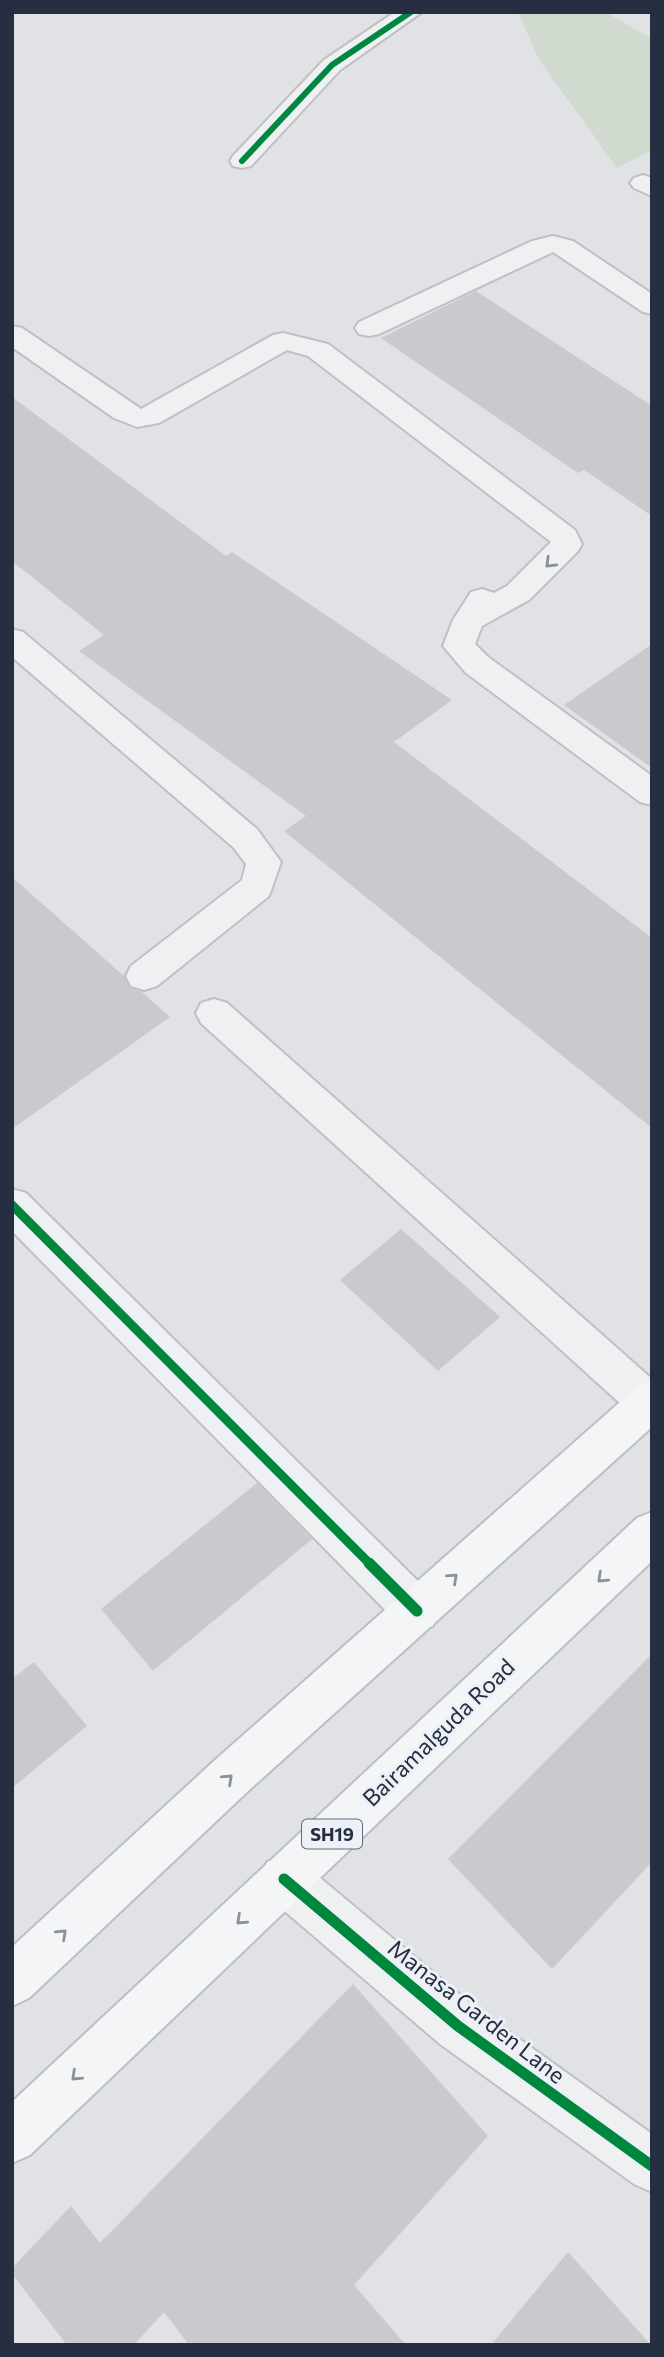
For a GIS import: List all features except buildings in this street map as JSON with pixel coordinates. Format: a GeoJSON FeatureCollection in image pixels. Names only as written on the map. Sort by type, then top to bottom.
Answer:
{"type":"FeatureCollection","features":[{"type":"Feature","properties":{"kind":"main road"},"geometry":{"type":"LineString","coordinates":[[12,1981],[220,1786],[650,1401]]}},
{"type":"Feature","properties":{"kind":"main road","name":"Bairamalguda Road"},"geometry":{"type":"LineString","coordinates":[[12,2137],[652,1532]]}},
{"type":"Feature","properties":{"kind":"street"},"geometry":{"type":"LineString","coordinates":[[242,161],[332,65],[411,12]]}},
{"type":"Feature","properties":{"kind":"street"},"geometry":{"type":"LineString","coordinates":[[652,178],[643,183],[652,188]]}},
{"type":"Feature","properties":{"kind":"street"},"geometry":{"type":"LineString","coordinates":[[369,328],[541,247],[553,244],[564,247],[652,306]]}},
{"type":"Feature","properties":{"kind":"street"},"geometry":{"type":"LineString","coordinates":[[12,334],[124,412],[137,418],[149,416],[283,341],[318,350],[564,537],[566,544],[559,554],[518,593],[469,620],[459,646],[477,666],[652,793]]}},
{"type":"Feature","properties":{"kind":"street"},"geometry":{"type":"LineString","coordinates":[[12,640],[245,838],[264,862],[257,887],[144,976]]}},
{"type":"Feature","properties":{"kind":"street"},"geometry":{"type":"LineString","coordinates":[[214,1013],[650,1401]]}},
{"type":"Feature","properties":{"kind":"street"},"geometry":{"type":"LineString","coordinates":[[12,1205],[417,1611]]}},
{"type":"Feature","properties":{"kind":"street","name":"Manasa Garden Lane"},"geometry":{"type":"LineString","coordinates":[[284,1879],[458,2026],[652,2165]]}},
{"type":"Feature","properties":{"kind":"shaded area"},"geometry":{"type":"Polygon","coordinates":[[[518,12],[605,12],[652,39],[652,150],[617,168],[538,58],[518,12]]]}},
{"type":"Feature","properties":{"kind":"cycle path"},"geometry":{"type":"LineString","coordinates":[[242,161],[332,65],[411,12]]}},
{"type":"Feature","properties":{"kind":"cycle path"},"geometry":{"type":"LineString","coordinates":[[12,1205],[417,1611]]}},
{"type":"Feature","properties":{"kind":"cycle path"},"geometry":{"type":"LineString","coordinates":[[284,1879],[458,2026],[652,2166]]}}]}
